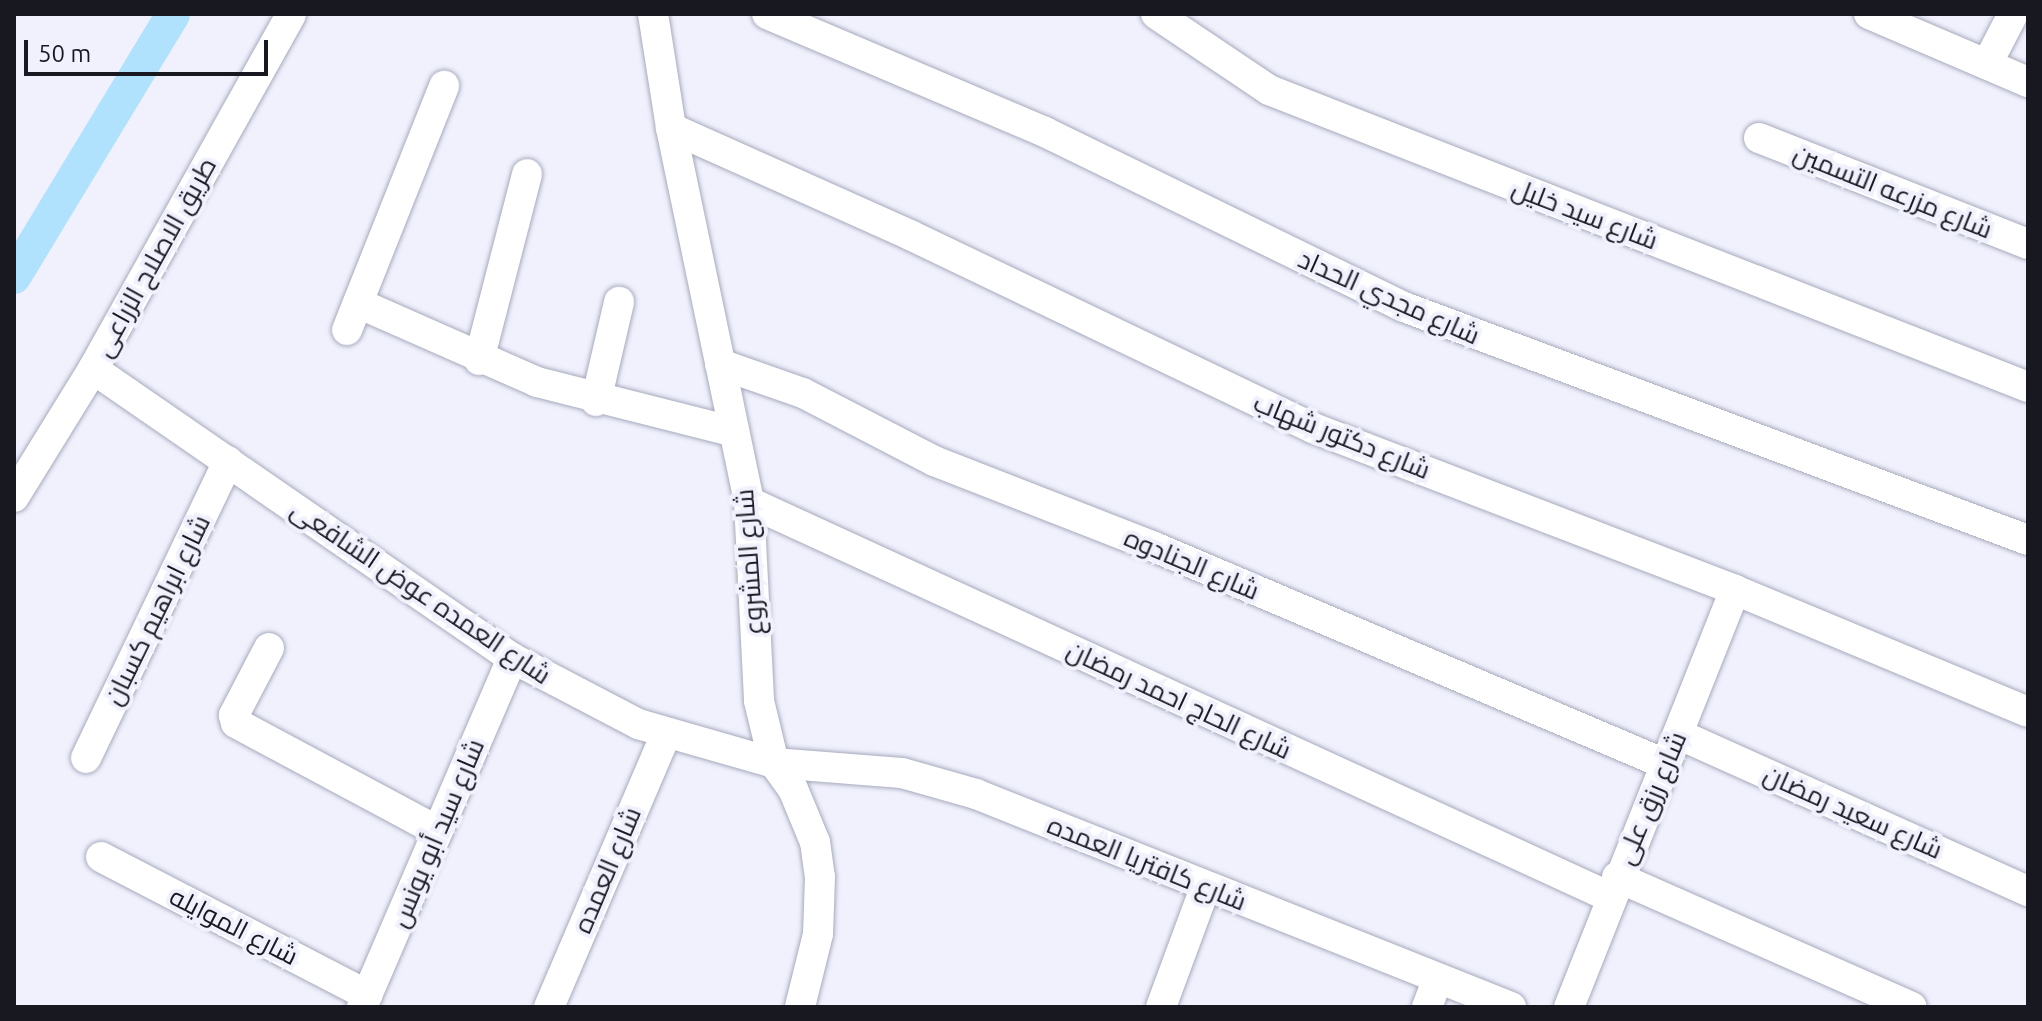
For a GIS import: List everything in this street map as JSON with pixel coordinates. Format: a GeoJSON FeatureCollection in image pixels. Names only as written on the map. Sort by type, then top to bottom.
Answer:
{"type":"FeatureCollection","features":[{"type":"Feature","properties":{"kind":"street","name":"طريق الاصلاح الزراعى"},"geometry":{"type":"LineString","coordinates":[[14,497],[93,369],[291,14]]}},
{"type":"Feature","properties":{"kind":"street","name":"شارع المشروع"},"geometry":{"type":"LineString","coordinates":[[653,14],[671,128],[749,502],[759,701],[774,763],[793,789],[815,842],[820,877],[818,934],[800,1007]]}},
{"type":"Feature","properties":{"kind":"street","name":"شارع مجدي الحداد"},"geometry":{"type":"LineString","coordinates":[[767,14],[1045,132],[1404,307],[2028,540]]}},
{"type":"Feature","properties":{"kind":"street","name":"شارع سيد خليل"},"geometry":{"type":"LineString","coordinates":[[1156,14],[1269,90],[2028,387]]}},
{"type":"Feature","properties":{"kind":"street"},"geometry":{"type":"LineString","coordinates":[[1869,14],[2028,82]]}},
{"type":"Feature","properties":{"kind":"street"},"geometry":{"type":"LineString","coordinates":[[1987,64],[2013,14]]}},
{"type":"Feature","properties":{"kind":"street"},"geometry":{"type":"LineString","coordinates":[[444,86],[352,317],[596,401],[734,432]]}},
{"type":"Feature","properties":{"kind":"street","name":"شارع دكتور شهاب"},"geometry":{"type":"LineString","coordinates":[[671,128],[910,235],[1313,428],[1735,590],[2028,712]]}},
{"type":"Feature","properties":{"kind":"street","name":"شارع مزرعه التسمين"},"geometry":{"type":"LineString","coordinates":[[1759,138],[2028,244]]}},
{"type":"Feature","properties":{"kind":"street"},"geometry":{"type":"LineString","coordinates":[[479,360],[527,174]]}},
{"type":"Feature","properties":{"kind":"street"},"geometry":{"type":"LineString","coordinates":[[596,401],[619,302]]}},
{"type":"Feature","properties":{"kind":"street","name":"شارع الجنادوه"},"geometry":{"type":"LineString","coordinates":[[720,364],[803,393],[934,461],[1152,546],[1665,764]]}},
{"type":"Feature","properties":{"kind":"street","name":"شارع العمده عوض الشافعى"},"geometry":{"type":"LineString","coordinates":[[93,369],[512,658],[573,694],[666,734],[774,763]]}},
{"type":"Feature","properties":{"kind":"street","name":"شارع ابراهيم كسبان"},"geometry":{"type":"LineString","coordinates":[[86,758],[228,461]]}},
{"type":"Feature","properties":{"kind":"street","name":"شارع الحاج احمد رمضان"},"geometry":{"type":"LineString","coordinates":[[749,502],[1614,887],[1912,1007]]}},
{"type":"Feature","properties":{"kind":"street","name":"شارع رزق على"},"geometry":{"type":"LineString","coordinates":[[1569,1007],[1614,887],[1735,590]]}},
{"type":"Feature","properties":{"kind":"street"},"geometry":{"type":"LineString","coordinates":[[269,648],[234,715],[236,723],[437,831]]}},
{"type":"Feature","properties":{"kind":"street","name":"شارع سيد أبو يونس"},"geometry":{"type":"LineString","coordinates":[[364,1001],[512,658]]}},
{"type":"Feature","properties":{"kind":"street","name":"شارع العمده"},"geometry":{"type":"LineString","coordinates":[[554,1006],[666,734]]}},
{"type":"Feature","properties":{"kind":"street","name":"شارع سعيد رمضان"},"geometry":{"type":"LineString","coordinates":[[1678,734],[2028,891]]}},
{"type":"Feature","properties":{"kind":"street","name":"شارع كافتريا العمده"},"geometry":{"type":"LineString","coordinates":[[774,763],[869,768],[932,780],[1205,888],[1432,993],[1511,1007]]}},
{"type":"Feature","properties":{"kind":"street","name":"شارع الموايله"},"geometry":{"type":"LineString","coordinates":[[101,857],[364,1001]]}},
{"type":"Feature","properties":{"kind":"street"},"geometry":{"type":"LineString","coordinates":[[1161,1007],[1205,888]]}},
{"type":"Feature","properties":{"kind":"waterway"},"geometry":{"type":"LineString","coordinates":[[14,277],[173,14]]}}]}
